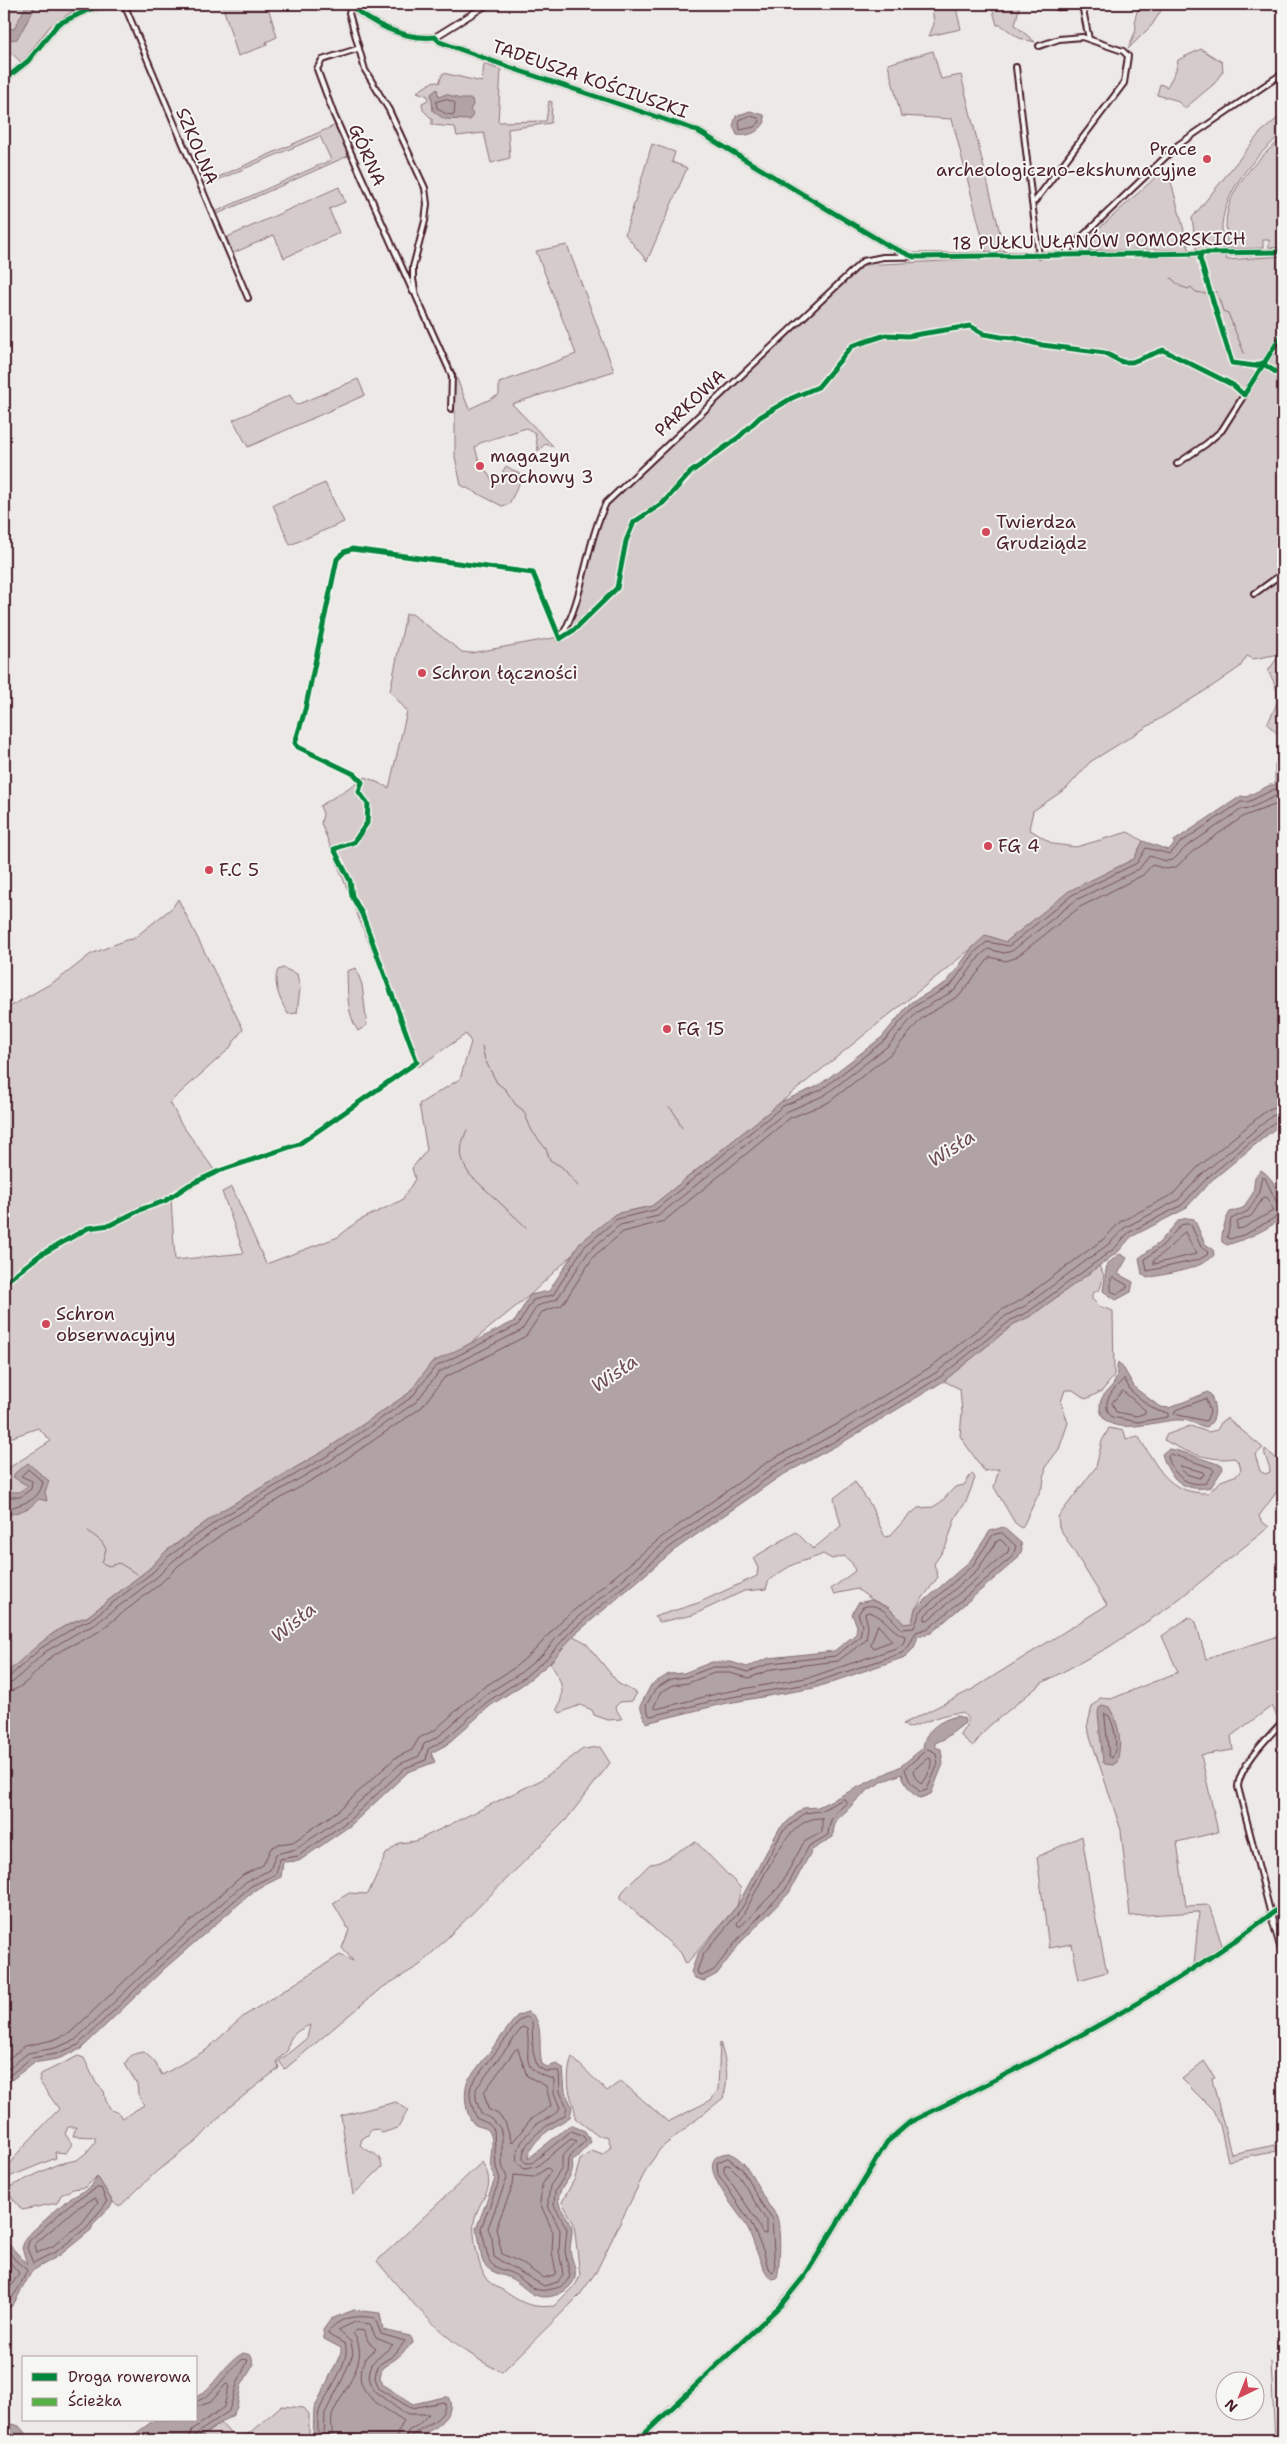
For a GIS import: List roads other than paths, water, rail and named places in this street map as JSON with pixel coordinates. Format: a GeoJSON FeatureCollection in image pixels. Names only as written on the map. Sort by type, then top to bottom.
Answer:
{"type":"FeatureCollection","features":[{"type":"Feature","properties":{"kind":"street"},"geometry":{"type":"LineString","coordinates":[[4,80],[28,61],[58,24],[90,9],[112,4]]}},
{"type":"Feature","properties":{"kind":"street","name":"SZKOLNA"},"geometry":{"type":"LineString","coordinates":[[124,4],[248,298]]}},
{"type":"Feature","properties":{"kind":"street"},"geometry":{"type":"LineString","coordinates":[[451,409],[452,376],[415,293],[413,267],[425,221],[427,204],[425,188],[389,110],[365,70],[357,49],[349,13],[350,5],[375,23],[393,31],[435,38],[488,4]]}},
{"type":"Feature","properties":{"kind":"street"},"geometry":{"type":"LineString","coordinates":[[1058,7],[1098,4]]}},
{"type":"Feature","properties":{"kind":"street"},"geometry":{"type":"LineString","coordinates":[[1082,5],[1089,38]]}},
{"type":"Feature","properties":{"kind":"street","name":"TADEUSZA KOŚCIUSZKI"},"geometry":{"type":"LineString","coordinates":[[435,38],[440,42],[520,71],[696,130],[887,245],[914,257]]}},
{"type":"Feature","properties":{"kind":"street"},"geometry":{"type":"LineString","coordinates":[[1032,202],[1035,201],[1125,80],[1128,56],[1126,53],[1089,38],[1066,38],[1039,46]]}},
{"type":"Feature","properties":{"kind":"street","name":"GÓRNA"},"geometry":{"type":"LineString","coordinates":[[357,49],[322,60],[317,69],[334,115],[409,285],[415,293]]}},
{"type":"Feature","properties":{"kind":"street"},"geometry":{"type":"LineString","coordinates":[[1016,66],[1039,256]]}},
{"type":"Feature","properties":{"kind":"street"},"geometry":{"type":"LineString","coordinates":[[1067,255],[1068,251],[1178,145],[1283,73]]}},
{"type":"Feature","properties":{"kind":"street","name":"18 PUŁKU UŁANÓW POMORSKICH"},"geometry":{"type":"LineString","coordinates":[[914,257],[1283,252]]}},
{"type":"Feature","properties":{"kind":"street","name":"PARKOWA"},"geometry":{"type":"LineString","coordinates":[[560,639],[570,623],[594,529],[606,503],[856,266],[872,258],[914,257]]}},
{"type":"Feature","properties":{"kind":"street"},"geometry":{"type":"LineString","coordinates":[[1176,464],[1206,444],[1222,430],[1283,333]]}},
{"type":"Feature","properties":{"kind":"street"},"geometry":{"type":"LineString","coordinates":[[1254,594],[1283,573]]}},
{"type":"Feature","properties":{"kind":"street"},"geometry":{"type":"LineString","coordinates":[[1283,1721],[1248,1764],[1239,1780],[1238,1787],[1283,1957]]}},
{"type":"Feature","properties":{"kind":"street"},"geometry":{"type":"LineString","coordinates":[[638,2440],[781,2305],[806,2274],[887,2142],[896,2132],[910,2122],[1098,2026],[1192,1971],[1230,1946],[1283,1905]]}},
{"type":"Feature","properties":{"kind":"water"},"geometry":{"type":"Polygon","coordinates":[[[27,4],[37,4],[17,39],[8,40],[4,36],[4,31],[7,28],[14,29],[27,4]]]}},
{"type":"Feature","properties":{"kind":"water"},"geometry":{"type":"Polygon","coordinates":[[[437,89],[439,97],[446,94],[460,99],[472,99],[473,105],[470,110],[473,114],[470,120],[444,119],[433,111],[431,94],[437,89]]]}},
{"type":"Feature","properties":{"kind":"water"},"geometry":{"type":"Polygon","coordinates":[[[750,111],[764,115],[765,122],[760,129],[753,133],[737,135],[733,126],[736,116],[750,111]]]}},
{"type":"Feature","properties":{"kind":"water","name":"Wisła"},"geometry":{"type":"Polygon","coordinates":[[[1283,779],[1283,1122],[1211,1181],[1185,1209],[1131,1237],[1118,1252],[1031,1316],[1014,1324],[944,1381],[845,1441],[779,1477],[673,1551],[573,1636],[550,1663],[525,1683],[490,1706],[446,1745],[431,1753],[435,1762],[408,1772],[351,1825],[299,1861],[283,1862],[281,1877],[255,1890],[164,1969],[81,2049],[58,2059],[33,2063],[4,2086],[4,1675],[53,1634],[75,1621],[87,1617],[150,1568],[165,1552],[221,1511],[324,1451],[409,1393],[431,1363],[515,1321],[530,1295],[549,1291],[580,1243],[615,1214],[652,1206],[781,1102],[818,1086],[882,1037],[910,1003],[947,982],[972,948],[986,935],[1006,942],[1069,891],[1134,859],[1143,841],[1168,850],[1174,845],[1174,841],[1241,796],[1246,797],[1270,785],[1275,785],[1283,779]]]}},
{"type":"Feature","properties":{"kind":"water"},"geometry":{"type":"Polygon","coordinates":[[[1261,1170],[1270,1178],[1277,1190],[1282,1204],[1283,1217],[1256,1234],[1227,1245],[1222,1242],[1226,1219],[1230,1212],[1243,1208],[1253,1193],[1255,1177],[1261,1170]]]}},
{"type":"Feature","properties":{"kind":"water"},"geometry":{"type":"Polygon","coordinates":[[[1194,1219],[1205,1244],[1213,1249],[1214,1255],[1209,1260],[1193,1267],[1147,1278],[1142,1274],[1139,1258],[1159,1243],[1179,1220],[1194,1219]]]}},
{"type":"Feature","properties":{"kind":"water"},"geometry":{"type":"Polygon","coordinates":[[[1120,1254],[1127,1258],[1118,1274],[1133,1282],[1131,1292],[1116,1300],[1103,1291],[1107,1264],[1120,1254]]]}},
{"type":"Feature","properties":{"kind":"water"},"geometry":{"type":"Polygon","coordinates":[[[1118,1362],[1135,1388],[1160,1407],[1169,1408],[1208,1392],[1211,1395],[1214,1408],[1213,1420],[1207,1427],[1181,1420],[1135,1426],[1112,1424],[1104,1418],[1100,1404],[1103,1396],[1116,1379],[1118,1362]]]}},
{"type":"Feature","properties":{"kind":"water"},"geometry":{"type":"Polygon","coordinates":[[[1168,1449],[1222,1465],[1223,1469],[1211,1487],[1193,1488],[1185,1486],[1173,1477],[1165,1463],[1162,1454],[1168,1449]]]}},
{"type":"Feature","properties":{"kind":"water"},"geometry":{"type":"Polygon","coordinates":[[[28,1463],[49,1481],[45,1492],[47,1501],[39,1499],[29,1508],[4,1517],[4,1492],[19,1492],[28,1486],[13,1477],[15,1473],[28,1463]]]}},
{"type":"Feature","properties":{"kind":"water"},"geometry":{"type":"Polygon","coordinates":[[[1003,1527],[1021,1543],[1022,1550],[1017,1559],[931,1633],[918,1636],[914,1648],[905,1657],[814,1688],[722,1704],[646,1723],[640,1706],[651,1685],[669,1674],[684,1673],[712,1662],[731,1662],[747,1667],[769,1658],[834,1651],[856,1634],[857,1626],[852,1614],[858,1603],[871,1600],[889,1608],[904,1624],[912,1623],[915,1609],[970,1561],[990,1531],[1003,1527]]]}},
{"type":"Feature","properties":{"kind":"water"},"geometry":{"type":"Polygon","coordinates":[[[1103,1705],[1109,1707],[1118,1727],[1119,1755],[1117,1762],[1113,1765],[1103,1762],[1098,1713],[1099,1708],[1103,1705]]]}},
{"type":"Feature","properties":{"kind":"water"},"geometry":{"type":"Polygon","coordinates":[[[958,1716],[965,1719],[965,1723],[944,1739],[935,1743],[935,1747],[941,1749],[943,1764],[931,1794],[920,1798],[913,1794],[902,1774],[869,1790],[838,1818],[833,1837],[812,1850],[789,1893],[741,1942],[717,1974],[704,1981],[695,1978],[691,1972],[698,1953],[737,1906],[779,1829],[803,1808],[818,1807],[901,1766],[923,1748],[927,1736],[935,1726],[958,1716]]]}},
{"type":"Feature","properties":{"kind":"water"},"geometry":{"type":"Polygon","coordinates":[[[527,2012],[537,2020],[542,2064],[547,2067],[557,2064],[563,2068],[565,2091],[572,2107],[570,2117],[538,2139],[533,2145],[528,2159],[570,2125],[585,2131],[591,2142],[572,2162],[572,2173],[560,2192],[559,2197],[560,2206],[572,2227],[570,2250],[575,2277],[570,2286],[565,2290],[549,2297],[531,2293],[512,2279],[488,2269],[483,2262],[476,2229],[495,2179],[491,2168],[492,2141],[489,2131],[474,2124],[471,2120],[466,2103],[466,2084],[468,2080],[517,2016],[527,2012]]]}},
{"type":"Feature","properties":{"kind":"water"},"geometry":{"type":"Polygon","coordinates":[[[729,2153],[742,2161],[747,2167],[777,2217],[780,2248],[777,2278],[772,2279],[764,2270],[746,2225],[718,2184],[713,2163],[717,2156],[729,2153]]]}},
{"type":"Feature","properties":{"kind":"water"},"geometry":{"type":"Polygon","coordinates":[[[97,2176],[113,2202],[111,2206],[94,2223],[91,2230],[60,2255],[32,2271],[13,2305],[4,2311],[4,2239],[27,2264],[22,2248],[26,2237],[66,2201],[91,2187],[97,2176]]]}},
{"type":"Feature","properties":{"kind":"water"},"geometry":{"type":"Polygon","coordinates":[[[354,2310],[380,2313],[383,2330],[410,2336],[412,2339],[413,2343],[397,2358],[382,2368],[380,2377],[383,2385],[413,2404],[448,2397],[449,2411],[445,2418],[424,2434],[411,2440],[313,2440],[314,2409],[341,2353],[341,2348],[324,2339],[323,2330],[331,2319],[354,2310]]]}},
{"type":"Feature","properties":{"kind":"water"},"geometry":{"type":"Polygon","coordinates":[[[243,2353],[251,2355],[254,2364],[241,2386],[237,2407],[233,2415],[196,2440],[127,2440],[151,2422],[198,2422],[198,2396],[203,2393],[243,2353]]]}},
{"type":"Feature","properties":{"kind":"water"},"geometry":{"type":"Polygon","coordinates":[[[7,2423],[19,2426],[31,2440],[4,2440],[4,2425],[7,2423]]]}},
{"type":"Feature","properties":{"kind":"waterway"},"geometry":{"type":"LineString","coordinates":[[1171,278],[1180,286],[1188,289],[1191,287],[1196,292],[1206,294]]}},
{"type":"Feature","properties":{"kind":"waterway"},"geometry":{"type":"LineString","coordinates":[[1214,292],[1217,292],[1223,311],[1228,313],[1244,353]]}},
{"type":"Feature","properties":{"kind":"waterway"},"geometry":{"type":"LineString","coordinates":[[482,1046],[485,1060],[497,1083],[505,1089],[516,1105],[523,1110],[532,1131],[546,1149],[550,1160],[562,1167],[578,1186]]}},
{"type":"Feature","properties":{"kind":"waterway"},"geometry":{"type":"LineString","coordinates":[[669,1107],[674,1112],[682,1128]]}},
{"type":"Feature","properties":{"kind":"waterway"},"geometry":{"type":"LineString","coordinates":[[467,1130],[461,1153],[466,1169],[470,1175],[526,1227]]}},
{"type":"Feature","properties":{"kind":"waterway"},"geometry":{"type":"LineString","coordinates":[[88,1531],[102,1542],[106,1549],[102,1563],[109,1566],[119,1563],[137,1574]]}},
{"type":"Feature","properties":{"kind":"waterway"},"geometry":{"type":"LineString","coordinates":[[1271,2362],[1275,2440]]}},
{"type":"Feature","properties":{"kind":"place","name":"Prace archeologiczno-ekshumacyjne"},"geometry":{"type":"Point","coordinates":[1207,159]}},
{"type":"Feature","properties":{"kind":"place","name":"magazyn prochowy 3"},"geometry":{"type":"Point","coordinates":[480,466]}},
{"type":"Feature","properties":{"kind":"place","name":"Twierdza Grudziądz"},"geometry":{"type":"Point","coordinates":[986,532]}},
{"type":"Feature","properties":{"kind":"place","name":"Schron łączności"},"geometry":{"type":"Point","coordinates":[422,673]}},
{"type":"Feature","properties":{"kind":"place","name":"FG 4"},"geometry":{"type":"Point","coordinates":[988,846]}},
{"type":"Feature","properties":{"kind":"place","name":"F.C 5"},"geometry":{"type":"Point","coordinates":[209,870]}},
{"type":"Feature","properties":{"kind":"place","name":"FG 15"},"geometry":{"type":"Point","coordinates":[667,1029]}},
{"type":"Feature","properties":{"kind":"place","name":"Schron obserwacyjny"},"geometry":{"type":"Point","coordinates":[46,1324]}}]}
